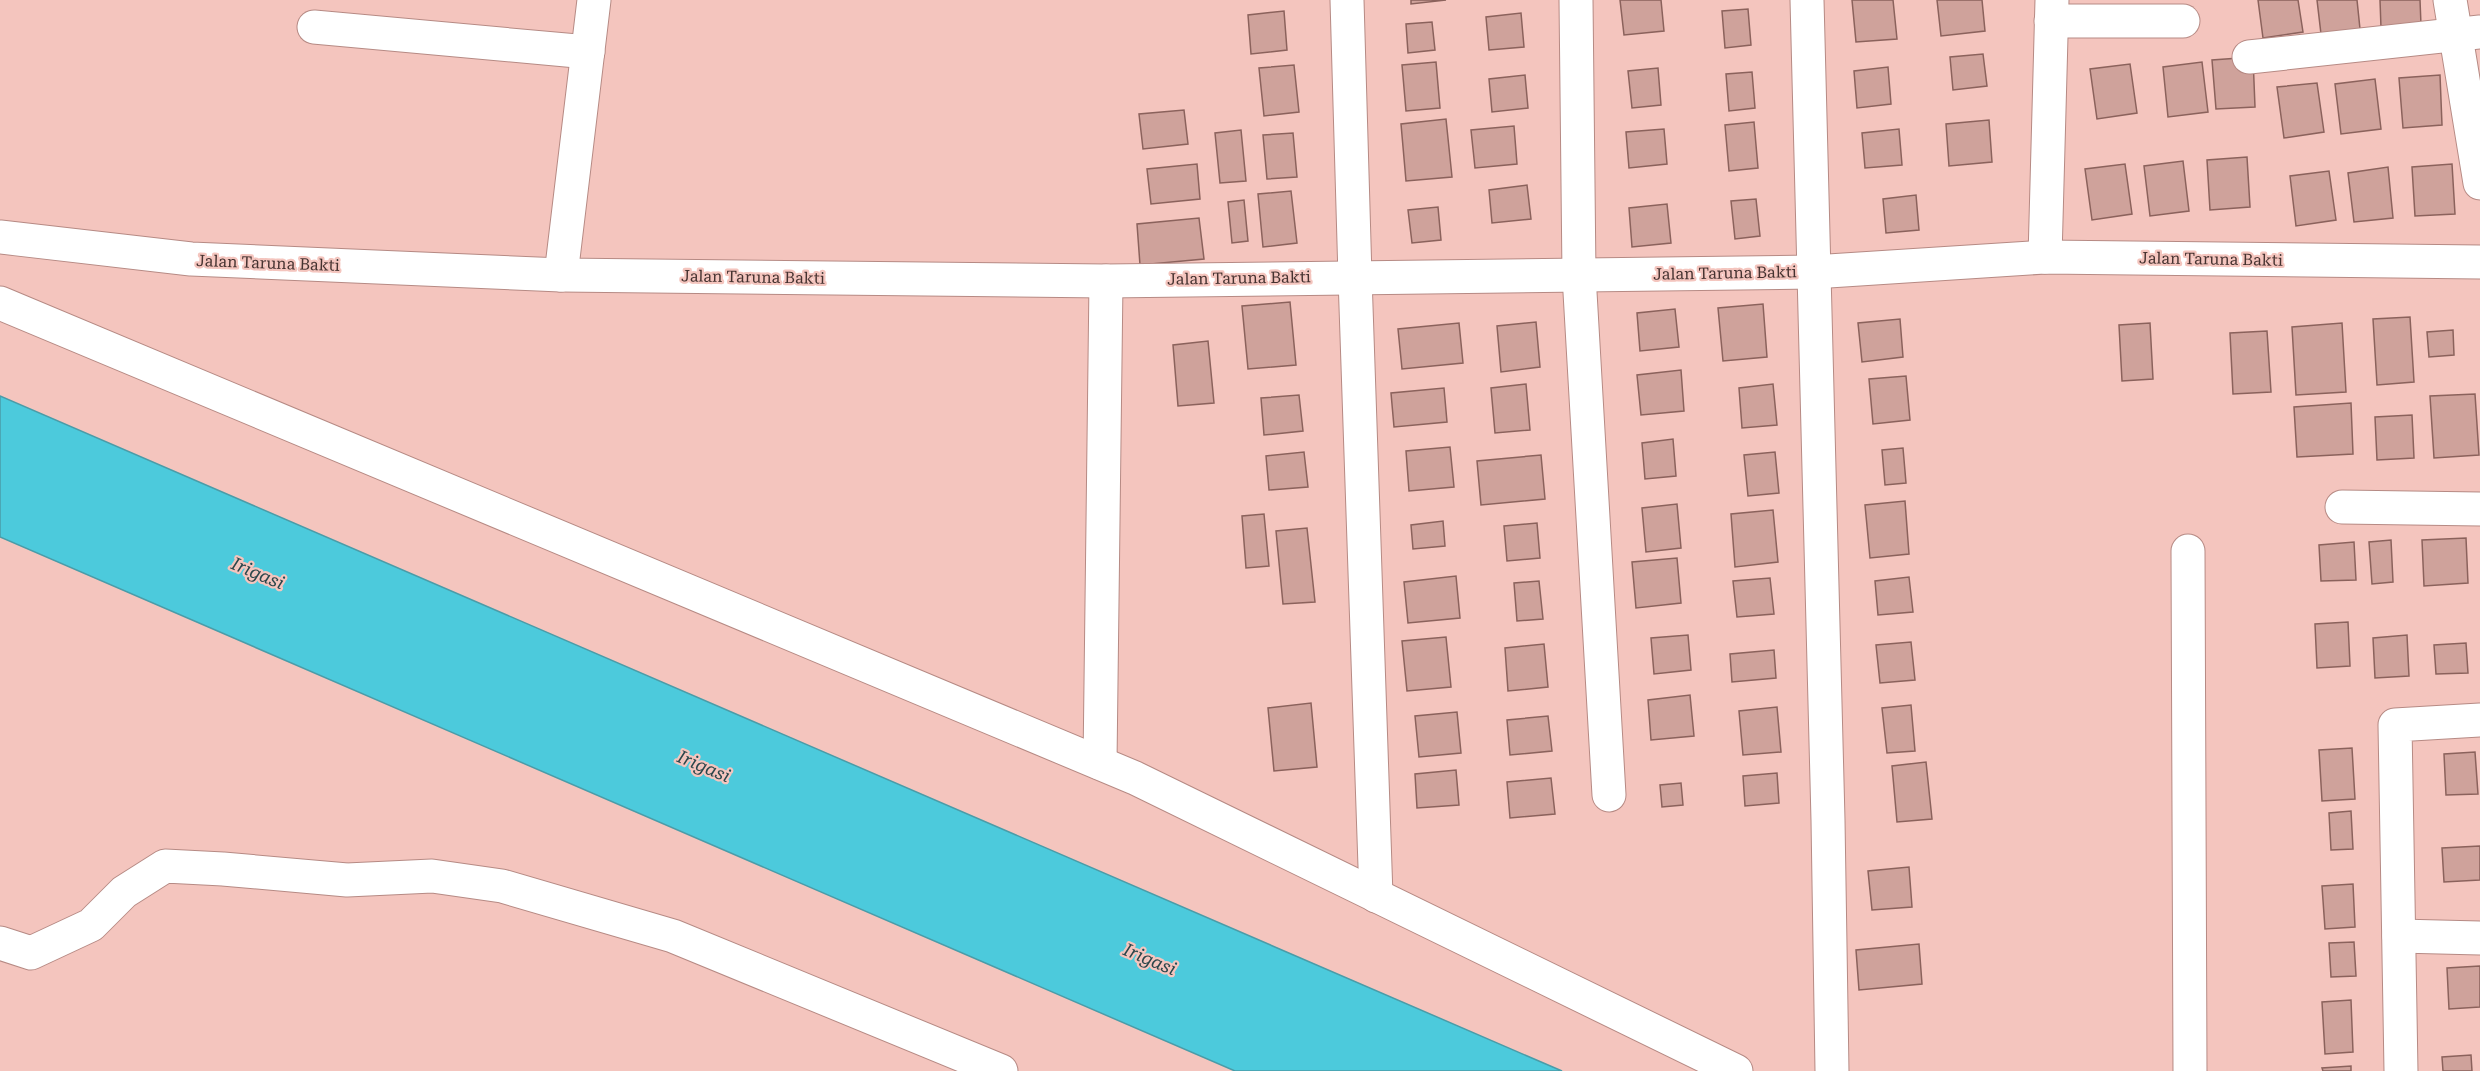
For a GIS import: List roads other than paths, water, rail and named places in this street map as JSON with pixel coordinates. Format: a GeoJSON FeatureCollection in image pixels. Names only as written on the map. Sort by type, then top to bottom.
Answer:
{"type":"FeatureCollection","features":[{"type":"Feature","properties":{"kind":"street"},"geometry":{"type":"LineString","coordinates":[[561,274],[594,0]]}},
{"type":"Feature","properties":{"kind":"street"},"geometry":{"type":"LineString","coordinates":[[1347,0],[1354,277],[1376,896]]}},
{"type":"Feature","properties":{"kind":"street"},"geometry":{"type":"LineString","coordinates":[[1576,0],[1579,275],[1609,795]]}},
{"type":"Feature","properties":{"kind":"street"},"geometry":{"type":"LineString","coordinates":[[1807,0],[1828,820],[1832,1071]]}},
{"type":"Feature","properties":{"kind":"street"},"geometry":{"type":"LineString","coordinates":[[2450,0],[2468,34],[2480,183]]}},
{"type":"Feature","properties":{"kind":"street"},"geometry":{"type":"LineString","coordinates":[[2045,256],[2052,11],[2183,21]]}},
{"type":"Feature","properties":{"kind":"street"},"geometry":{"type":"LineString","coordinates":[[314,27],[588,52]]}},
{"type":"Feature","properties":{"kind":"street"},"geometry":{"type":"LineString","coordinates":[[2249,57],[2468,34]]}},
{"type":"Feature","properties":{"kind":"street","name":"Jalan Taruna Bakti"},"geometry":{"type":"LineString","coordinates":[[0,237],[191,260],[561,274],[1106,280],[1814,272],[2045,256],[2480,262]]}},
{"type":"Feature","properties":{"kind":"street"},"geometry":{"type":"LineString","coordinates":[[1100,764],[1106,280]]}},
{"type":"Feature","properties":{"kind":"street"},"geometry":{"type":"LineString","coordinates":[[0,303],[1135,778],[1737,1071]]}},
{"type":"Feature","properties":{"kind":"street"},"geometry":{"type":"LineString","coordinates":[[2342,507],[2480,509]]}},
{"type":"Feature","properties":{"kind":"street"},"geometry":{"type":"LineString","coordinates":[[2188,551],[2190,1071]]}},
{"type":"Feature","properties":{"kind":"street"},"geometry":{"type":"LineString","coordinates":[[2401,1071],[2395,725],[2480,720]]}},
{"type":"Feature","properties":{"kind":"street"},"geometry":{"type":"LineString","coordinates":[[0,943],[31,953],[91,925],[124,892],[165,866],[223,868],[347,880],[432,876],[502,886],[673,936],[1000,1071]]}},
{"type":"Feature","properties":{"kind":"street"},"geometry":{"type":"LineString","coordinates":[[2399,936],[2480,938]]}},
{"type":"Feature","properties":{"kind":"water","name":"Irigasi"},"geometry":{"type":"Polygon","coordinates":[[[0,396],[1562,1071],[1235,1071],[0,537],[0,396]]]}}]}
